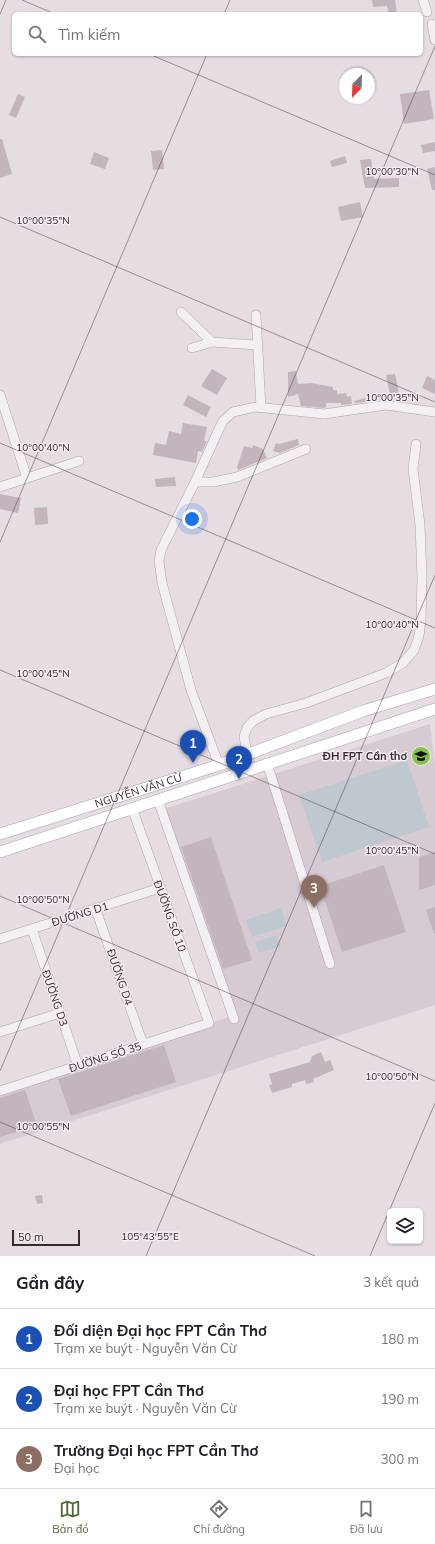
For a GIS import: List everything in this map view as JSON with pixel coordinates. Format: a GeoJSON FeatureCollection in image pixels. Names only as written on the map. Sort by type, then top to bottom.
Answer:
{"type":"FeatureCollection","features":[{"type":"Feature","properties":{"kind":"main road","name":"NGUYỄN VĂN CỪ"},"geometry":{"type":"LineString","coordinates":[[0,834],[219,765],[363,711],[435,689]]}},
{"type":"Feature","properties":{"kind":"main road","name":"NGUYỄN VĂN CỪ"},"geometry":{"type":"LineString","coordinates":[[0,852],[357,733],[435,709]]}},
{"type":"Feature","properties":{"kind":"main road"},"geometry":{"type":"LineString","coordinates":[[127,794],[132,808]]}},
{"type":"Feature","properties":{"kind":"street"},"geometry":{"type":"LineString","coordinates":[[423,0],[428,12]]}},
{"type":"Feature","properties":{"kind":"street"},"geometry":{"type":"LineString","coordinates":[[432,24],[435,40]]}},
{"type":"Feature","properties":{"kind":"street"},"geometry":{"type":"LineString","coordinates":[[182,312],[212,342]]}},
{"type":"Feature","properties":{"kind":"street"},"geometry":{"type":"LineString","coordinates":[[256,315],[261,408]]}},
{"type":"Feature","properties":{"kind":"street"},"geometry":{"type":"LineString","coordinates":[[192,348],[212,342],[258,345]]}},
{"type":"Feature","properties":{"kind":"street"},"geometry":{"type":"LineString","coordinates":[[0,395],[27,478]]}},
{"type":"Feature","properties":{"kind":"street"},"geometry":{"type":"LineString","coordinates":[[219,765],[191,690],[159,569],[159,555],[160,550],[195,482],[223,421],[232,412],[243,409],[261,408],[324,414],[386,405],[435,412]]}},
{"type":"Feature","properties":{"kind":"street"},"geometry":{"type":"LineString","coordinates":[[247,754],[244,736],[247,728],[253,721],[266,714],[306,703],[386,673],[403,663],[414,650],[419,636],[421,621],[422,577],[420,525],[413,470],[416,444]]}},
{"type":"Feature","properties":{"kind":"street"},"geometry":{"type":"LineString","coordinates":[[195,482],[213,482],[237,477],[306,449]]}},
{"type":"Feature","properties":{"kind":"street"},"geometry":{"type":"LineString","coordinates":[[0,487],[79,461]]}},
{"type":"Feature","properties":{"kind":"street"},"geometry":{"type":"LineString","coordinates":[[267,764],[330,964]]}},
{"type":"Feature","properties":{"kind":"street"},"geometry":{"type":"LineString","coordinates":[[158,800],[234,1019]]}},
{"type":"Feature","properties":{"kind":"street","name":"ĐƯỜNG SỐ 10"},"geometry":{"type":"LineString","coordinates":[[132,808],[209,1023]]}},
{"type":"Feature","properties":{"kind":"street","name":"ĐƯỜNG D1"},"geometry":{"type":"LineString","coordinates":[[0,939],[96,910],[160,888]]}},
{"type":"Feature","properties":{"kind":"street","name":"ĐƯỜNG D4"},"geometry":{"type":"LineString","coordinates":[[96,910],[143,1044]]}},
{"type":"Feature","properties":{"kind":"street","name":"ĐƯỜNG D3"},"geometry":{"type":"LineString","coordinates":[[32,929],[78,1066]]}},
{"type":"Feature","properties":{"kind":"street"},"geometry":{"type":"LineString","coordinates":[[0,1032],[60,1013]]}},
{"type":"Feature","properties":{"kind":"street","name":"ĐƯỜNG SỐ 35"},"geometry":{"type":"LineString","coordinates":[[0,1091],[209,1023]]}},
{"type":"Feature","properties":{"kind":"shaded area"},"geometry":{"type":"Polygon","coordinates":[[[430,724],[435,765],[435,1005],[0,1144],[0,1091],[229,1017],[161,810],[430,724]]]}},
{"type":"Feature","properties":{"kind":"shaded area"},"geometry":{"type":"Polygon","coordinates":[[[407,760],[429,827],[322,862],[299,795],[407,760]]]}},
{"type":"Feature","properties":{"kind":"shaded area"},"geometry":{"type":"Polygon","coordinates":[[[281,908],[287,926],[252,937],[246,920],[281,908]]]}},
{"type":"Feature","properties":{"kind":"shaded area"},"geometry":{"type":"Polygon","coordinates":[[[277,935],[281,946],[259,953],[255,942],[277,935]]]}},
{"type":"Feature","properties":{"kind":"building"},"geometry":{"type":"Polygon","coordinates":[[[372,0],[395,0],[397,12],[388,12],[387,6],[373,7],[372,0]]]}},
{"type":"Feature","properties":{"kind":"building"},"geometry":{"type":"Polygon","coordinates":[[[429,90],[434,119],[404,124],[400,94],[429,90]]]}},
{"type":"Feature","properties":{"kind":"building"},"geometry":{"type":"Polygon","coordinates":[[[18,94],[25,97],[16,118],[9,115],[18,94]]]}},
{"type":"Feature","properties":{"kind":"building"},"geometry":{"type":"Polygon","coordinates":[[[0,139],[2,139],[12,174],[0,178],[0,139]]]}},
{"type":"Feature","properties":{"kind":"building"},"geometry":{"type":"Polygon","coordinates":[[[435,142],[435,151],[423,153],[421,145],[435,142]]]}},
{"type":"Feature","properties":{"kind":"building"},"geometry":{"type":"Polygon","coordinates":[[[162,150],[164,169],[153,170],[151,151],[162,150]]]}},
{"type":"Feature","properties":{"kind":"building"},"geometry":{"type":"Polygon","coordinates":[[[94,152],[109,158],[105,169],[90,164],[94,152]]]}},
{"type":"Feature","properties":{"kind":"building"},"geometry":{"type":"Polygon","coordinates":[[[345,156],[347,163],[332,167],[330,161],[345,156]]]}},
{"type":"Feature","properties":{"kind":"building"},"geometry":{"type":"Polygon","coordinates":[[[371,159],[374,179],[399,178],[399,187],[365,188],[360,160],[371,159]]]}},
{"type":"Feature","properties":{"kind":"building"},"geometry":{"type":"Polygon","coordinates":[[[435,167],[435,190],[432,190],[427,169],[435,167]]]}},
{"type":"Feature","properties":{"kind":"building"},"geometry":{"type":"Polygon","coordinates":[[[360,202],[363,217],[341,221],[338,207],[360,202]]]}},
{"type":"Feature","properties":{"kind":"building"},"geometry":{"type":"Polygon","coordinates":[[[212,369],[227,378],[217,395],[201,386],[212,369]]]}},
{"type":"Feature","properties":{"kind":"building"},"geometry":{"type":"Polygon","coordinates":[[[296,371],[298,384],[312,383],[333,387],[333,390],[337,390],[337,394],[346,393],[347,397],[351,396],[352,404],[341,405],[341,403],[326,403],[326,407],[324,408],[301,406],[298,394],[288,397],[288,372],[296,371]]]}},
{"type":"Feature","properties":{"kind":"building"},"geometry":{"type":"Polygon","coordinates":[[[395,374],[400,399],[391,400],[386,375],[395,374]]]}},
{"type":"Feature","properties":{"kind":"building"},"geometry":{"type":"Polygon","coordinates":[[[427,376],[435,380],[435,394],[422,388],[427,376]]]}},
{"type":"Feature","properties":{"kind":"building"},"geometry":{"type":"Polygon","coordinates":[[[188,395],[211,407],[206,417],[183,405],[188,395]]]}},
{"type":"Feature","properties":{"kind":"building"},"geometry":{"type":"Polygon","coordinates":[[[366,398],[367,402],[355,403],[354,401],[366,398]]]}},
{"type":"Feature","properties":{"kind":"building"},"geometry":{"type":"Polygon","coordinates":[[[183,423],[207,427],[204,441],[207,441],[202,452],[198,451],[196,463],[153,455],[155,443],[166,445],[169,431],[181,434],[183,423]]]}},
{"type":"Feature","properties":{"kind":"building"},"geometry":{"type":"Polygon","coordinates":[[[298,439],[299,445],[280,453],[273,451],[276,443],[279,444],[298,439]]]}},
{"type":"Feature","properties":{"kind":"building"},"geometry":{"type":"Polygon","coordinates":[[[253,445],[263,449],[267,458],[238,470],[237,467],[244,446],[252,448],[253,445]]]}},
{"type":"Feature","properties":{"kind":"building"},"geometry":{"type":"Polygon","coordinates":[[[175,477],[176,486],[156,487],[155,479],[175,477]]]}},
{"type":"Feature","properties":{"kind":"building"},"geometry":{"type":"Polygon","coordinates":[[[0,494],[21,498],[18,513],[0,509],[0,494]]]}},
{"type":"Feature","properties":{"kind":"building"},"geometry":{"type":"Polygon","coordinates":[[[47,507],[48,524],[35,525],[34,508],[47,507]]]}},
{"type":"Feature","properties":{"kind":"building"},"geometry":{"type":"Polygon","coordinates":[[[211,837],[252,960],[223,969],[181,847],[211,837]]]}},
{"type":"Feature","properties":{"kind":"building"},"geometry":{"type":"Polygon","coordinates":[[[435,852],[435,885],[419,890],[419,857],[435,852]]]}},
{"type":"Feature","properties":{"kind":"building"},"geometry":{"type":"Polygon","coordinates":[[[384,865],[406,932],[342,952],[320,886],[384,865]]]}},
{"type":"Feature","properties":{"kind":"building"},"geometry":{"type":"Polygon","coordinates":[[[435,907],[435,933],[434,934],[426,910],[435,907]]]}},
{"type":"Feature","properties":{"kind":"building"},"geometry":{"type":"Polygon","coordinates":[[[164,1045],[176,1082],[71,1116],[58,1079],[164,1045]]]}},
{"type":"Feature","properties":{"kind":"building"},"geometry":{"type":"Polygon","coordinates":[[[321,1052],[325,1062],[330,1060],[334,1070],[313,1079],[314,1082],[306,1084],[305,1080],[292,1084],[292,1087],[272,1093],[269,1085],[272,1084],[269,1074],[310,1062],[312,1056],[321,1052]]]}},
{"type":"Feature","properties":{"kind":"building"},"geometry":{"type":"Polygon","coordinates":[[[25,1090],[37,1126],[0,1137],[0,1098],[25,1090]]]}},
{"type":"Feature","properties":{"kind":"building"},"geometry":{"type":"Polygon","coordinates":[[[42,1195],[43,1203],[37,1204],[35,1196],[42,1195]]]}},
{"type":"Feature","properties":{"kind":"place","name":"ĐH FPT Cần thơ"},"geometry":{"type":"Point","coordinates":[421,756]}},
{"type":"Feature","properties":{"kind":"place","name":"Đối diện Đại học FPT Cần Thơ"},"geometry":{"type":"Point","coordinates":[193,763]}},
{"type":"Feature","properties":{"kind":"place","name":"Đại học FPT Cần Thơ"},"geometry":{"type":"Point","coordinates":[239,779]}},
{"type":"Feature","properties":{"kind":"place","name":"Trường Đại học FPT Cần Thơ"},"geometry":{"type":"Point","coordinates":[314,908]}}]}
